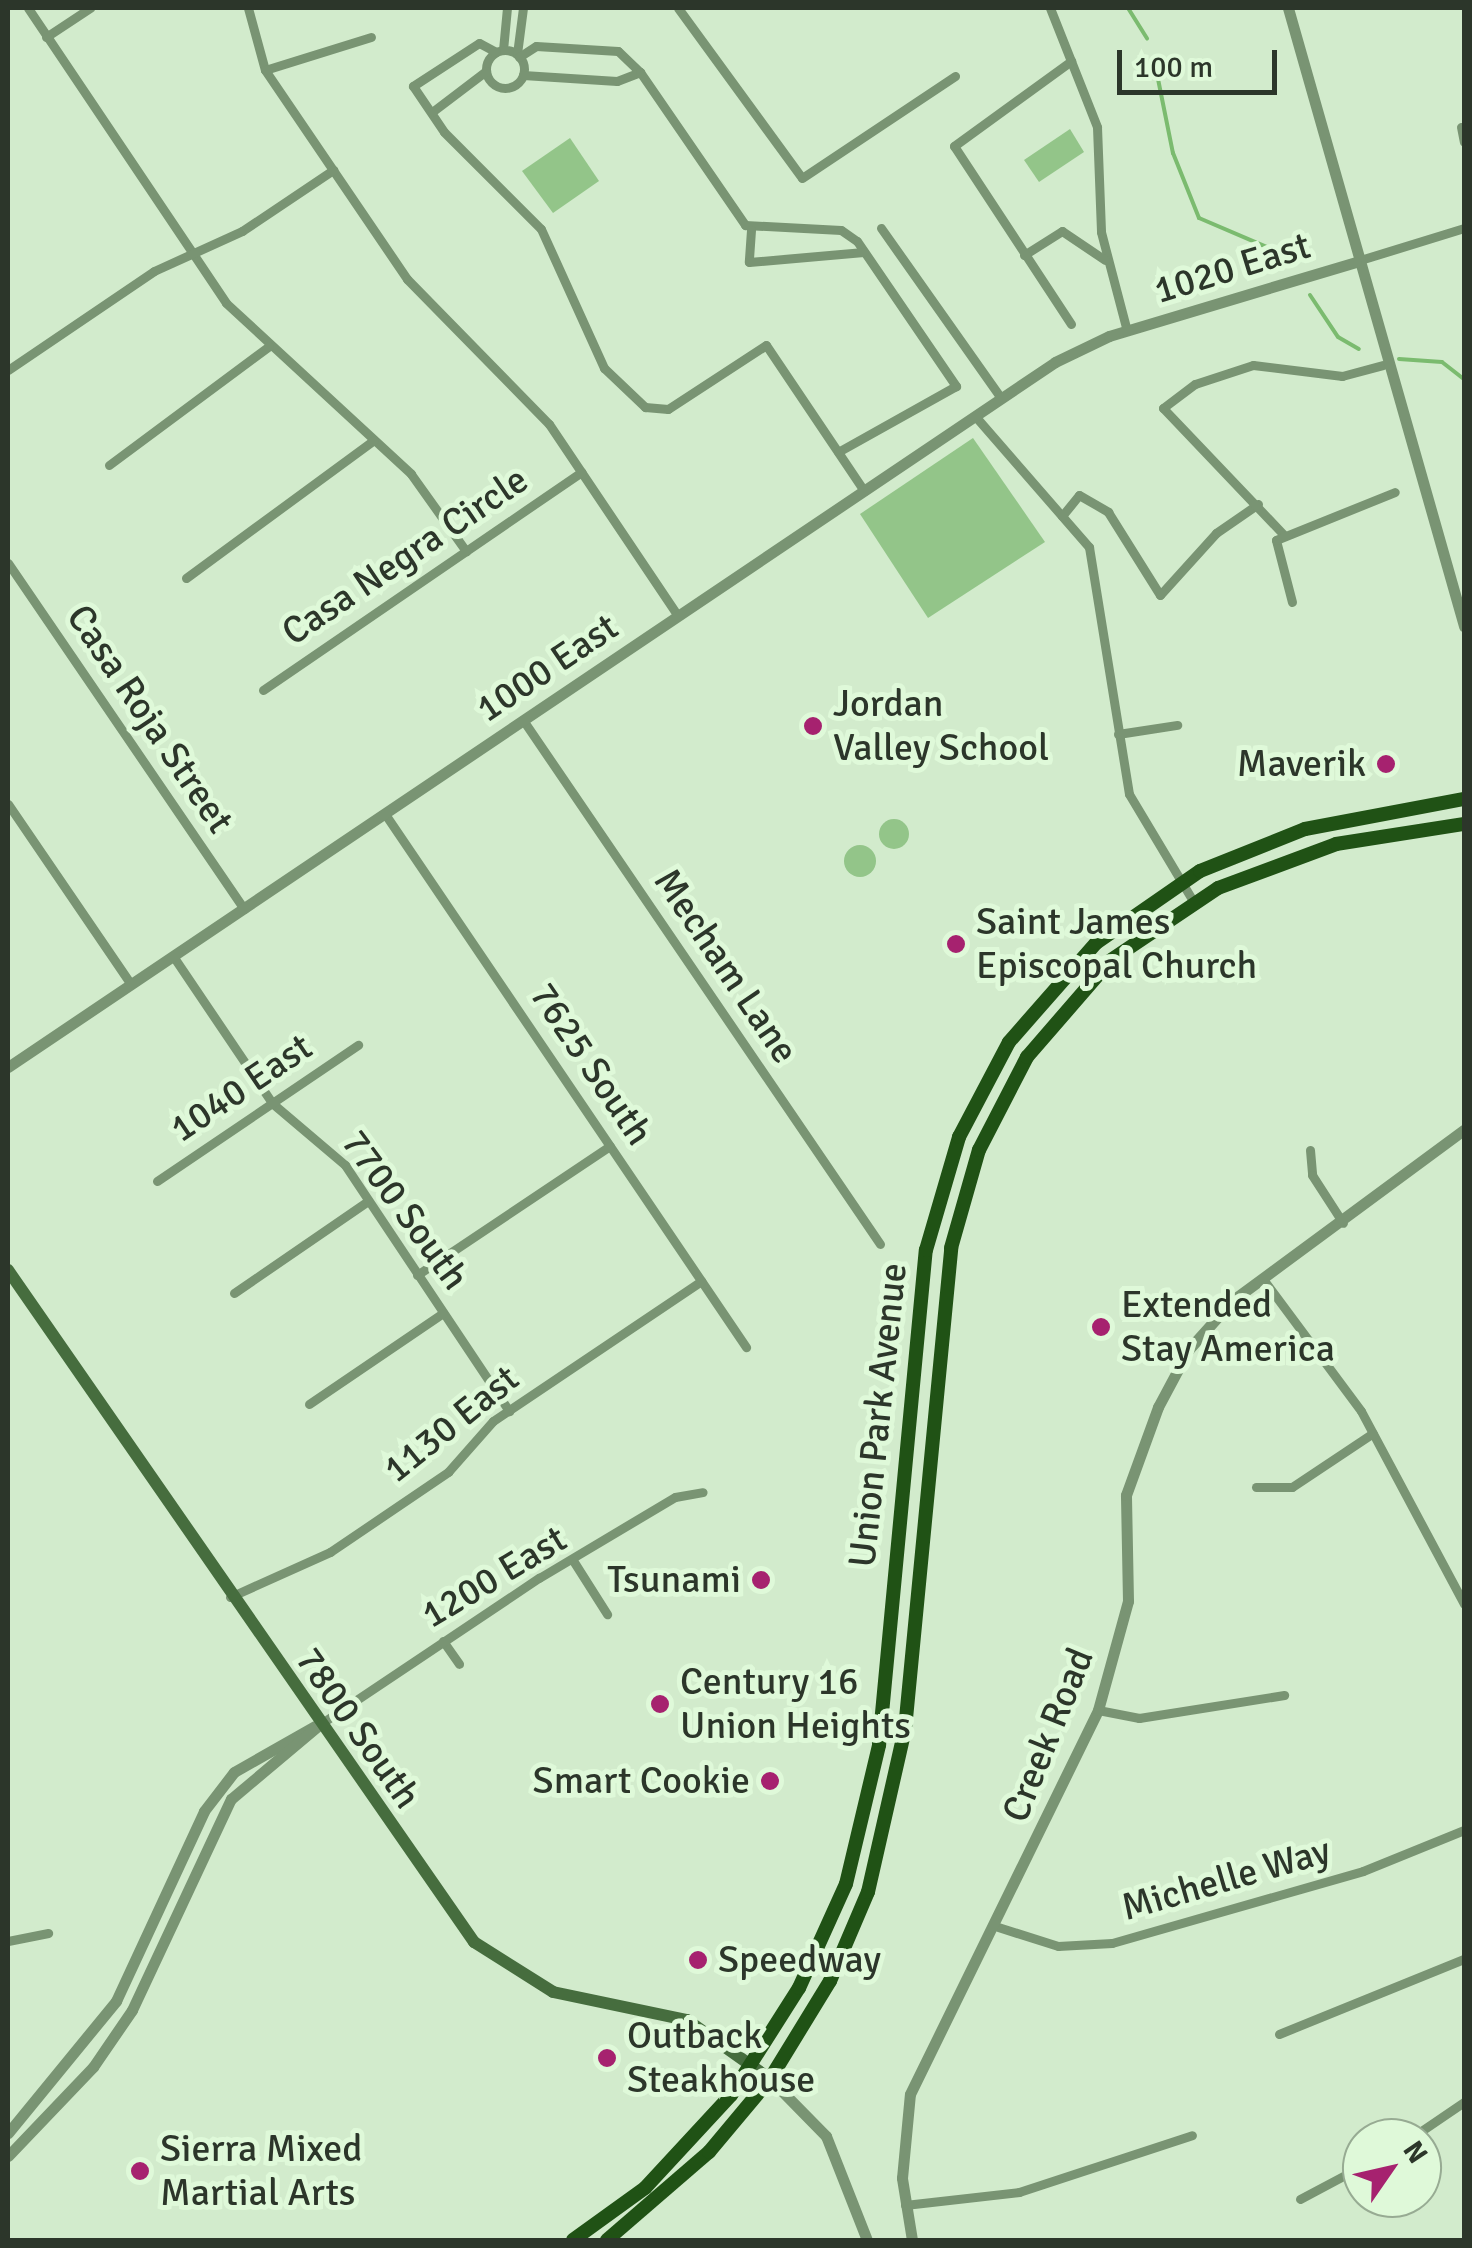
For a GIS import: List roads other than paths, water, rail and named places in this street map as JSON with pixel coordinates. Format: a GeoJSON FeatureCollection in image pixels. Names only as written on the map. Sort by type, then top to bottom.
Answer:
{"type":"FeatureCollection","features":[{"type":"Feature","properties":{"kind":"main road","name":"Union Park Avenue"},"geometry":{"type":"LineString","coordinates":[[573,2240],[645,2188],[752,2064],[826,1934],[869,1800],[922,1282],[949,1164],[983,1086],[1032,1010],[1096,943],[1180,882],[1305,829],[1464,799]]}},
{"type":"Feature","properties":{"kind":"main road","name":"Union Park Avenue"},"geometry":{"type":"LineString","coordinates":[[608,2240],[709,2152],[770,2079],[850,1939],[893,1805],[947,1271],[972,1168],[1005,1094],[1059,1014],[1122,951],[1193,901],[1310,851],[1464,824]]}},
{"type":"Feature","properties":{"kind":"main road","name":"7800 South"},"geometry":{"type":"LineString","coordinates":[[8,1270],[319,1725],[487,1953],[553,1992],[676,2015],[770,2079]]}},
{"type":"Feature","properties":{"kind":"main road"},"geometry":{"type":"LineString","coordinates":[[608,2240],[645,2188]]}},
{"type":"Feature","properties":{"kind":"street"},"geometry":{"type":"LineString","coordinates":[[28,8],[193,254],[269,346],[423,488],[466,551]]}},
{"type":"Feature","properties":{"kind":"street"},"geometry":{"type":"LineString","coordinates":[[46,36],[90,8]]}},
{"type":"Feature","properties":{"kind":"street"},"geometry":{"type":"LineString","coordinates":[[248,8],[265,70],[426,304],[520,392],[581,472],[678,616]]}},
{"type":"Feature","properties":{"kind":"street"},"geometry":{"type":"LineString","coordinates":[[432,112],[486,71],[500,51],[507,8]]}},
{"type":"Feature","properties":{"kind":"street"},"geometry":{"type":"LineString","coordinates":[[522,8],[518,56],[523,75]]}},
{"type":"Feature","properties":{"kind":"street"},"geometry":{"type":"LineString","coordinates":[[678,8],[802,178],[954,76]]}},
{"type":"Feature","properties":{"kind":"street"},"geometry":{"type":"LineString","coordinates":[[1050,8],[1104,158],[1105,260],[1127,331]]}},
{"type":"Feature","properties":{"kind":"street"},"geometry":{"type":"LineString","coordinates":[[1288,8],[1383,365],[1460,591],[1464,626]]}},
{"type":"Feature","properties":{"kind":"street"},"geometry":{"type":"LineString","coordinates":[[265,70],[371,37]]}},
{"type":"Feature","properties":{"kind":"street"},"geometry":{"type":"LineString","coordinates":[[864,252],[749,262],[751,230],[640,72],[618,51],[536,46],[518,56],[480,43],[413,86],[432,112],[542,229],[590,346],[622,389],[668,408],[766,345],[864,491]]}},
{"type":"Feature","properties":{"kind":"street"},"geometry":{"type":"LineString","coordinates":[[1071,324],[954,146],[1072,61]]}},
{"type":"Feature","properties":{"kind":"street"},"geometry":{"type":"LineString","coordinates":[[486,71],[507,88],[523,75],[617,81],[640,72]]}},
{"type":"Feature","properties":{"kind":"street"},"geometry":{"type":"LineString","coordinates":[[1461,127],[1464,142]]}},
{"type":"Feature","properties":{"kind":"street"},"geometry":{"type":"LineString","coordinates":[[8,370],[333,170]]}},
{"type":"Feature","properties":{"kind":"street"},"geometry":{"type":"LineString","coordinates":[[881,228],[1001,398]]}},
{"type":"Feature","properties":{"kind":"street"},"geometry":{"type":"LineString","coordinates":[[1355,262],[1464,228]]}},
{"type":"Feature","properties":{"kind":"street"},"geometry":{"type":"LineString","coordinates":[[751,230],[841,230],[864,252],[956,386],[838,452]]}},
{"type":"Feature","properties":{"kind":"street"},"geometry":{"type":"LineString","coordinates":[[1024,255],[1062,231],[1105,260]]}},
{"type":"Feature","properties":{"kind":"street","name":"1020 East"},"geometry":{"type":"LineString","coordinates":[[1127,331],[1355,262]]}},
{"type":"Feature","properties":{"kind":"street","name":"1000 East"},"geometry":{"type":"LineString","coordinates":[[8,1067],[1001,398],[1127,331]]}},
{"type":"Feature","properties":{"kind":"street"},"geometry":{"type":"LineString","coordinates":[[109,464],[269,346]]}},
{"type":"Feature","properties":{"kind":"street"},"geometry":{"type":"LineString","coordinates":[[1283,534],[1164,408],[1196,384],[1253,365],[1342,376],[1383,365]]}},
{"type":"Feature","properties":{"kind":"street"},"geometry":{"type":"LineString","coordinates":[[975,416],[1062,516],[1095,563],[1130,794],[1193,901]]}},
{"type":"Feature","properties":{"kind":"street"},"geometry":{"type":"LineString","coordinates":[[186,578],[374,440]]}},
{"type":"Feature","properties":{"kind":"street","name":"Casa Negra Circle"},"geometry":{"type":"LineString","coordinates":[[262,690],[581,472]]}},
{"type":"Feature","properties":{"kind":"street"},"geometry":{"type":"LineString","coordinates":[[1292,602],[1276,548],[1283,534],[1395,492]]}},
{"type":"Feature","properties":{"kind":"street"},"geometry":{"type":"LineString","coordinates":[[1062,516],[1079,495],[1100,505],[1160,596],[1216,533],[1258,504]]}},
{"type":"Feature","properties":{"kind":"street","name":"Casa Roja Street"},"geometry":{"type":"LineString","coordinates":[[8,563],[244,910]]}},
{"type":"Feature","properties":{"kind":"street","name":"Mecham Lane"},"geometry":{"type":"LineString","coordinates":[[523,720],[880,1244]]}},
{"type":"Feature","properties":{"kind":"street"},"geometry":{"type":"LineString","coordinates":[[1118,734],[1177,725]]}},
{"type":"Feature","properties":{"kind":"street"},"geometry":{"type":"LineString","coordinates":[[8,804],[131,984]]}},
{"type":"Feature","properties":{"kind":"street","name":"7625 South"},"geometry":{"type":"LineString","coordinates":[[386,814],[746,1347]]}},
{"type":"Feature","properties":{"kind":"street","name":"7700 South"},"geometry":{"type":"LineString","coordinates":[[173,956],[272,1102],[335,1154],[509,1410]]}},
{"type":"Feature","properties":{"kind":"street","name":"1040 East"},"geometry":{"type":"LineString","coordinates":[[157,1181],[358,1045]]}},
{"type":"Feature","properties":{"kind":"street","name":"Creek Road"},"geometry":{"type":"LineString","coordinates":[[912,2240],[904,2205],[910,2094],[998,1928],[1098,1710],[1128,1601],[1126,1494],[1142,1441],[1199,1336],[1263,1279],[1344,1224],[1464,1130]]}},
{"type":"Feature","properties":{"kind":"street"},"geometry":{"type":"LineString","coordinates":[[417,1274],[610,1146]]}},
{"type":"Feature","properties":{"kind":"street"},"geometry":{"type":"LineString","coordinates":[[1310,1150],[1312,1175],[1344,1224]]}},
{"type":"Feature","properties":{"kind":"street"},"geometry":{"type":"LineString","coordinates":[[234,1292],[368,1202]]}},
{"type":"Feature","properties":{"kind":"street"},"geometry":{"type":"LineString","coordinates":[[1263,1279],[1373,1433],[1464,1604]]}},
{"type":"Feature","properties":{"kind":"street","name":"1130 East"},"geometry":{"type":"LineString","coordinates":[[230,1597],[330,1552],[448,1472],[509,1410],[701,1281]]}},
{"type":"Feature","properties":{"kind":"street"},"geometry":{"type":"LineString","coordinates":[[309,1404],[444,1314]]}},
{"type":"Feature","properties":{"kind":"street"},"geometry":{"type":"LineString","coordinates":[[1256,1486],[1292,1487],[1373,1433]]}},
{"type":"Feature","properties":{"kind":"street","name":"1200 East"},"geometry":{"type":"LineString","coordinates":[[319,1725],[444,1641],[675,1497],[703,1492]]}},
{"type":"Feature","properties":{"kind":"street"},"geometry":{"type":"LineString","coordinates":[[574,1562],[607,1614]]}},
{"type":"Feature","properties":{"kind":"street"},"geometry":{"type":"LineString","coordinates":[[444,1641],[459,1664]]}},
{"type":"Feature","properties":{"kind":"street"},"geometry":{"type":"LineString","coordinates":[[1098,1710],[1139,1718],[1284,1694]]}},
{"type":"Feature","properties":{"kind":"street"},"geometry":{"type":"LineString","coordinates":[[8,2133],[116,2001],[204,1811],[234,1772],[319,1725]]}},
{"type":"Feature","properties":{"kind":"street"},"geometry":{"type":"LineString","coordinates":[[8,2154],[70,2095],[132,2010],[231,1799],[319,1725]]}},
{"type":"Feature","properties":{"kind":"street","name":"Michelle Way"},"geometry":{"type":"LineString","coordinates":[[998,1928],[1058,1946],[1112,1943],[1363,1871],[1464,1830]]}},
{"type":"Feature","properties":{"kind":"street"},"geometry":{"type":"LineString","coordinates":[[8,1941],[48,1933]]}},
{"type":"Feature","properties":{"kind":"street"},"geometry":{"type":"LineString","coordinates":[[1279,2034],[1464,1959]]}},
{"type":"Feature","properties":{"kind":"street"},"geometry":{"type":"LineString","coordinates":[[770,2079],[826,2136],[867,2240]]}},
{"type":"Feature","properties":{"kind":"street"},"geometry":{"type":"LineString","coordinates":[[1440,2118],[1464,2102]]}},
{"type":"Feature","properties":{"kind":"street"},"geometry":{"type":"LineString","coordinates":[[904,2205],[1019,2192],[1192,2135]]}},
{"type":"Feature","properties":{"kind":"street"},"geometry":{"type":"LineString","coordinates":[[1300,2199],[1342,2177]]}},
{"type":"Feature","properties":{"kind":"waterway"},"geometry":{"type":"LineString","coordinates":[[1128,8],[1147,38]]}},
{"type":"Feature","properties":{"kind":"waterway"},"geometry":{"type":"LineString","coordinates":[[1156,69],[1173,153],[1199,218],[1297,260]]}},
{"type":"Feature","properties":{"kind":"waterway"},"geometry":{"type":"LineString","coordinates":[[1310,295],[1338,337],[1359,349]]}},
{"type":"Feature","properties":{"kind":"waterway"},"geometry":{"type":"LineString","coordinates":[[1399,359],[1442,362],[1464,379]]}},
{"type":"Feature","properties":{"kind":"place","name":"Jordan Valley School"},"geometry":{"type":"Point","coordinates":[813,726]}},
{"type":"Feature","properties":{"kind":"place","name":"Maverik"},"geometry":{"type":"Point","coordinates":[1386,764]}},
{"type":"Feature","properties":{"kind":"place","name":"Saint James Episcopal Church"},"geometry":{"type":"Point","coordinates":[956,944]}},
{"type":"Feature","properties":{"kind":"place","name":"Extended Stay America"},"geometry":{"type":"Point","coordinates":[1101,1327]}},
{"type":"Feature","properties":{"kind":"place","name":"Tsunami"},"geometry":{"type":"Point","coordinates":[761,1580]}},
{"type":"Feature","properties":{"kind":"place","name":"Century 16 Union Heights"},"geometry":{"type":"Point","coordinates":[660,1704]}},
{"type":"Feature","properties":{"kind":"place","name":"Smart Cookie"},"geometry":{"type":"Point","coordinates":[770,1781]}},
{"type":"Feature","properties":{"kind":"place","name":"Speedway"},"geometry":{"type":"Point","coordinates":[698,1960]}},
{"type":"Feature","properties":{"kind":"place","name":"Outback Steakhouse"},"geometry":{"type":"Point","coordinates":[607,2058]}},
{"type":"Feature","properties":{"kind":"place","name":"Sierra Mixed Martial Arts"},"geometry":{"type":"Point","coordinates":[140,2171]}}]}
